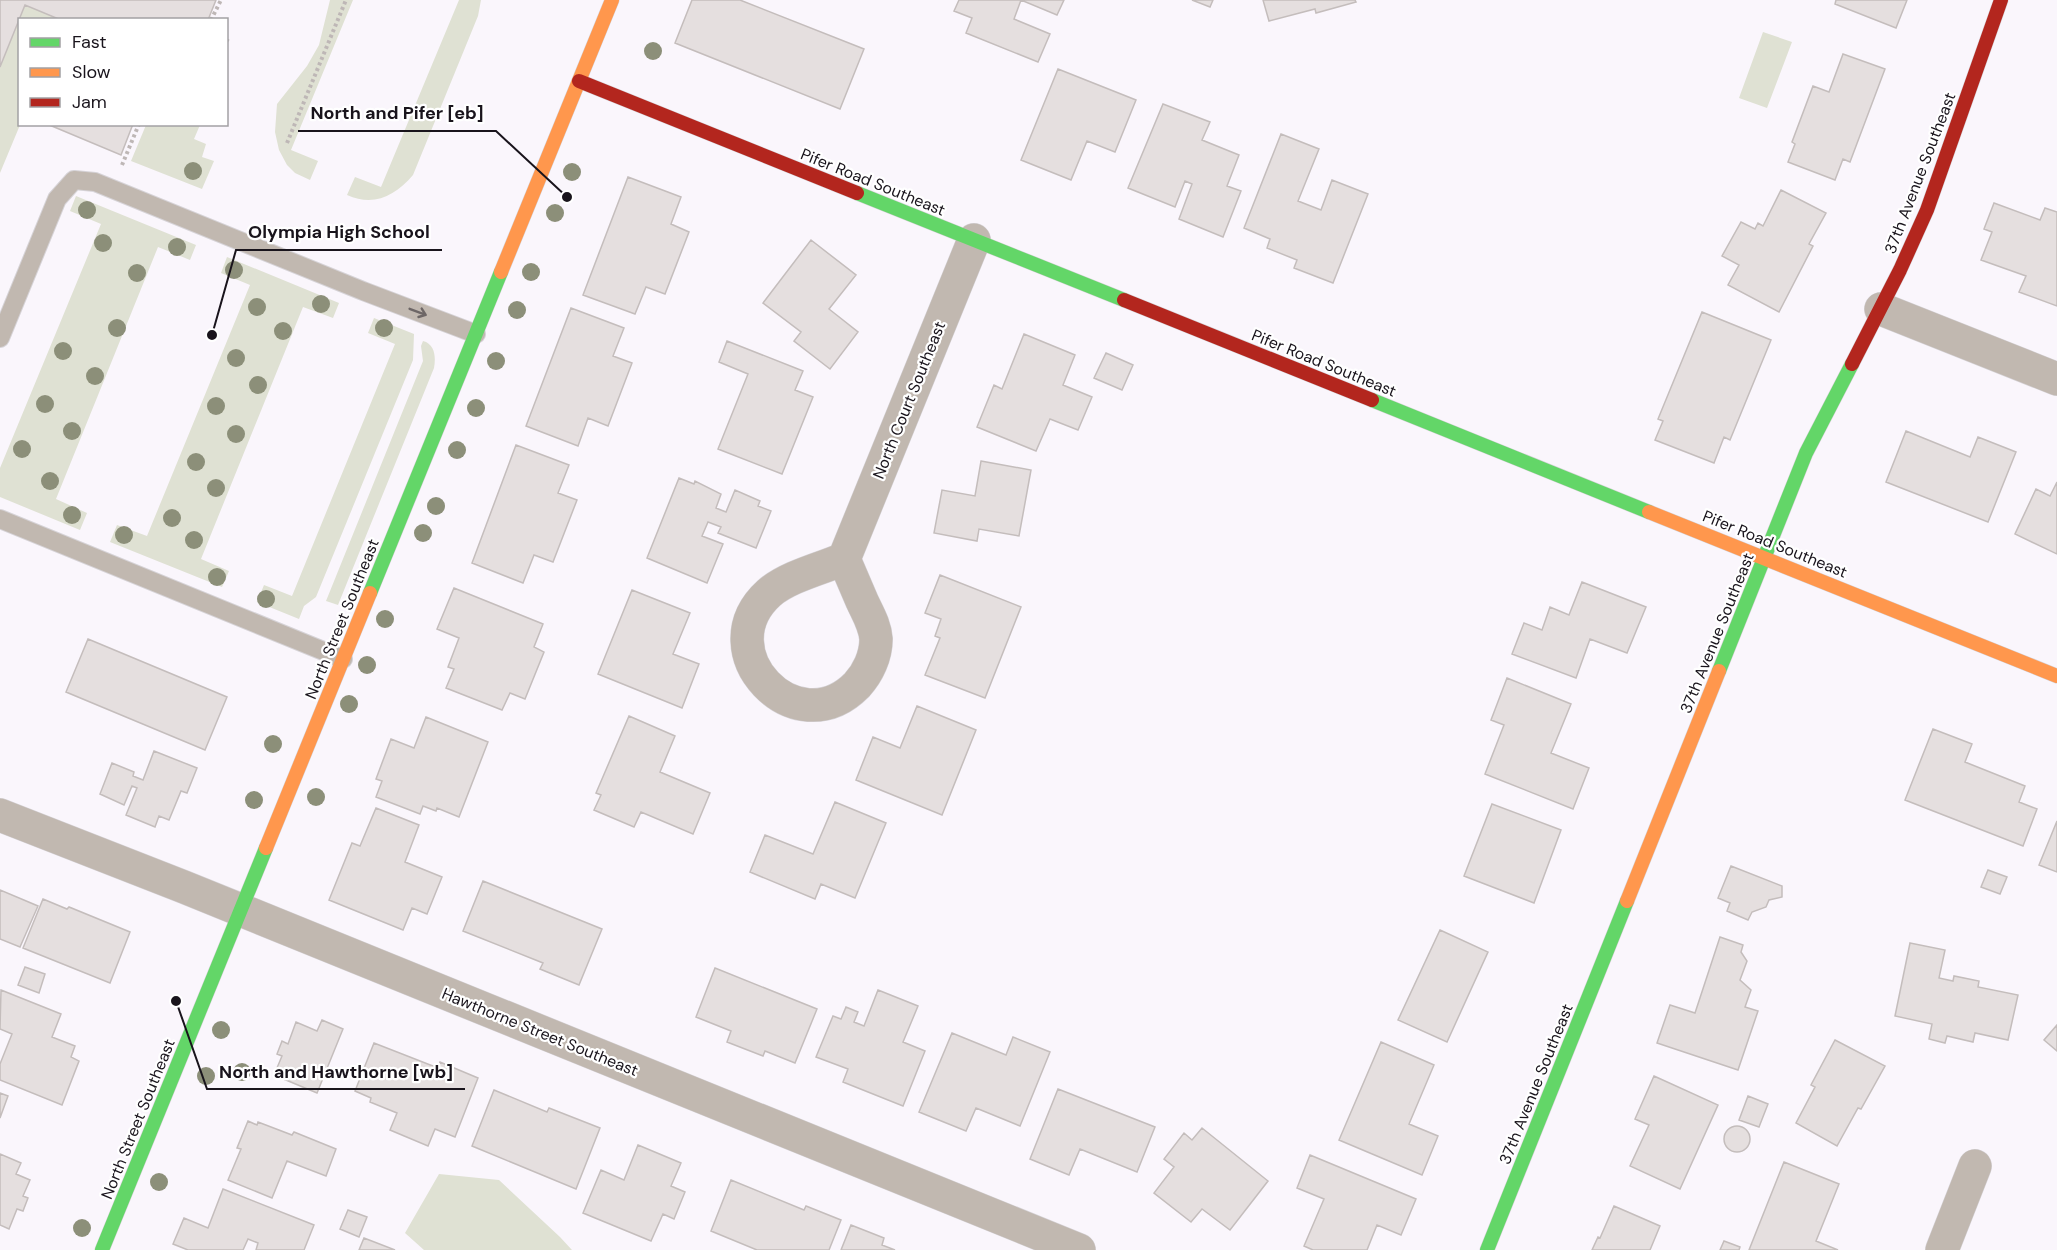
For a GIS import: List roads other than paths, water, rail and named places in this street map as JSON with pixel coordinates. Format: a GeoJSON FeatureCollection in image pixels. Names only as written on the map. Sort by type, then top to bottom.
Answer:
{"type":"FeatureCollection","features":[{"type":"Feature","properties":{"kind":"street","name":"North Street Southeast"},"geometry":{"type":"LineString","coordinates":[[102,1250],[612,0]]}},
{"type":"Feature","properties":{"kind":"street","name":"37th Avenue Southeast"},"geometry":{"type":"LineString","coordinates":[[1487,1250],[1806,453],[1881,309],[1927,210],[2001,0]]}},
{"type":"Feature","properties":{"kind":"street","name":"Pifer Road Southeast"},"geometry":{"type":"LineString","coordinates":[[579,81],[2057,676]]}},
{"type":"Feature","properties":{"kind":"street","name":"North Court Southeast"},"geometry":{"type":"LineString","coordinates":[[844,559],[974,240]]}},
{"type":"Feature","properties":{"kind":"street"},"geometry":{"type":"LineString","coordinates":[[1881,309],[2057,379]]}},
{"type":"Feature","properties":{"kind":"street"},"geometry":{"type":"LineString","coordinates":[[844,559],[872,619],[876,640],[873,660],[863,678],[849,693],[831,702],[811,705],[789,701],[770,690],[756,673],[748,652],[748,630],[756,609],[770,592],[789,581],[844,559]]}},
{"type":"Feature","properties":{"kind":"street","name":"Hawthorne Street Southeast"},"geometry":{"type":"LineString","coordinates":[[0,815],[241,910],[1079,1250]]}},
{"type":"Feature","properties":{"kind":"street"},"geometry":{"type":"LineString","coordinates":[[1942,1250],[1975,1166]]}},
{"type":"Feature","properties":{"kind":"lane"},"geometry":{"type":"LineString","coordinates":[[0,338],[57,199],[74,180],[94,182],[363,291],[476,334]]}},
{"type":"Feature","properties":{"kind":"lane"},"geometry":{"type":"LineString","coordinates":[[0,519],[343,659]]}},
{"type":"Feature","properties":{"kind":"place","name":"North and Pifer [eb]"},"geometry":{"type":"Point","coordinates":[567,197]}},
{"type":"Feature","properties":{"kind":"place","name":"Olympia High School"},"geometry":{"type":"Point","coordinates":[212,335]}},
{"type":"Feature","properties":{"kind":"place","name":"North and Hawthorne [wb]"},"geometry":{"type":"Point","coordinates":[176,1001]}}]}
